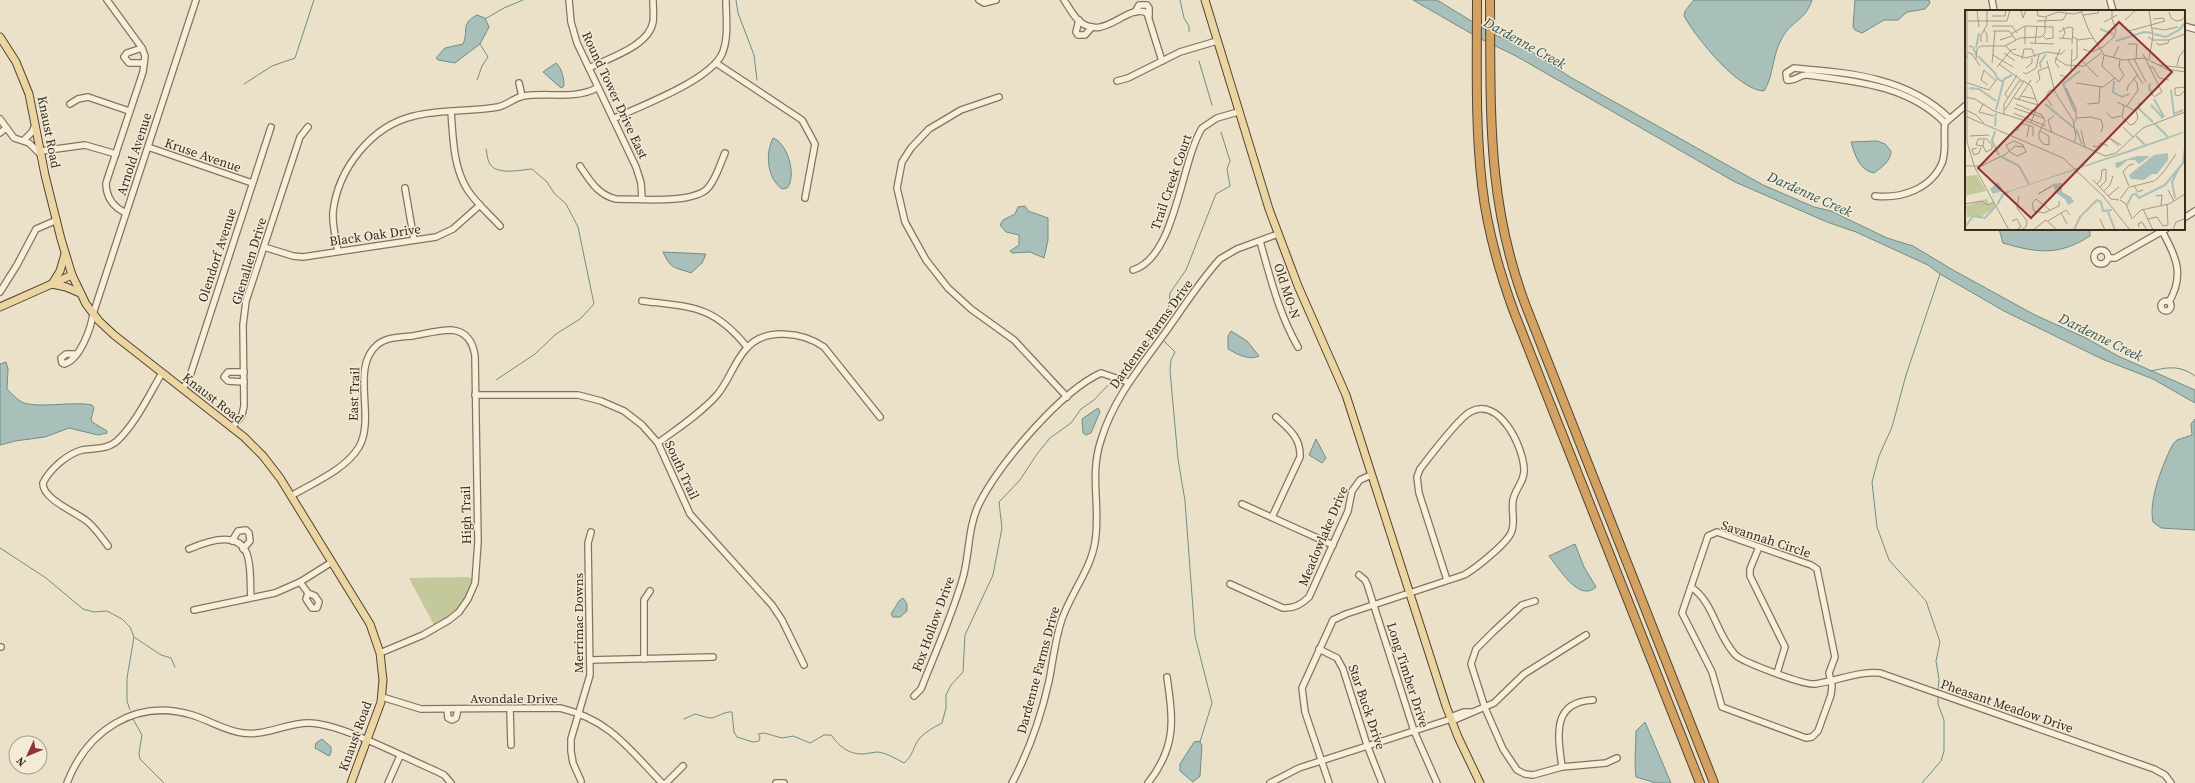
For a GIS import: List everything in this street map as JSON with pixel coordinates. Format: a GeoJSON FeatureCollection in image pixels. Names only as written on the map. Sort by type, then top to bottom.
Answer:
{"type":"FeatureCollection","features":[{"type":"Feature","properties":{"kind":"highway"},"geometry":{"type":"LineString","coordinates":[[1477,0],[1478,143],[1482,186],[1489,229],[1502,278],[1700,783]]}},
{"type":"Feature","properties":{"kind":"highway"},"geometry":{"type":"LineString","coordinates":[[1490,0],[1493,168],[1499,212],[1515,275],[1714,783]]}},
{"type":"Feature","properties":{"kind":"main road"},"geometry":{"type":"LineString","coordinates":[[1205,0],[1238,112],[1278,234],[1298,286],[1346,395],[1451,719],[1480,783]]}},
{"type":"Feature","properties":{"kind":"main road","name":"Knaust Road"},"geometry":{"type":"LineString","coordinates":[[0,37],[16,62],[24,79],[36,124],[41,154],[65,254],[80,293],[93,314],[114,335],[232,428],[263,456],[291,496],[370,624],[380,653],[383,672],[382,697],[378,715],[351,783]]}},
{"type":"Feature","properties":{"kind":"main road"},"geometry":{"type":"LineString","coordinates":[[52,284],[60,271],[65,254]]}},
{"type":"Feature","properties":{"kind":"main road"},"geometry":{"type":"LineString","coordinates":[[0,307],[72,275]]}},
{"type":"Feature","properties":{"kind":"main road"},"geometry":{"type":"LineString","coordinates":[[52,284],[66,287],[80,293]]}},
{"type":"Feature","properties":{"kind":"street"},"geometry":{"type":"LineString","coordinates":[[107,0],[142,48],[144,63],[106,183],[108,194],[114,206],[126,213]]}},
{"type":"Feature","properties":{"kind":"street","name":"Arnold Avenue"},"geometry":{"type":"LineString","coordinates":[[76,354],[83,345],[88,334],[93,314],[196,0]]}},
{"type":"Feature","properties":{"kind":"street","name":"Round Tower Drive East"},"geometry":{"type":"LineString","coordinates":[[569,0],[574,33],[597,88],[639,175],[642,199]]}},
{"type":"Feature","properties":{"kind":"street"},"geometry":{"type":"LineString","coordinates":[[589,68],[637,44],[645,38],[653,22],[653,0]]}},
{"type":"Feature","properties":{"kind":"street"},"geometry":{"type":"LineString","coordinates":[[613,119],[695,80],[716,63],[724,49],[726,35],[726,0]]}},
{"type":"Feature","properties":{"kind":"street"},"geometry":{"type":"LineString","coordinates":[[979,0],[984,3],[996,0]]}},
{"type":"Feature","properties":{"kind":"street"},"geometry":{"type":"LineString","coordinates":[[1064,0],[1079,20],[1092,27],[1108,25],[1135,12],[1143,11],[1148,16],[1162,61]]}},
{"type":"Feature","properties":{"kind":"street"},"geometry":{"type":"LineString","coordinates":[[1992,0],[1994,10]]}},
{"type":"Feature","properties":{"kind":"street"},"geometry":{"type":"LineString","coordinates":[[2110,0],[2113,10]]}},
{"type":"Feature","properties":{"kind":"street"},"geometry":{"type":"LineString","coordinates":[[1079,20],[1076,32],[1078,35],[1085,35],[1092,27]]}},
{"type":"Feature","properties":{"kind":"street"},"geometry":{"type":"LineString","coordinates":[[2185,26],[2195,29]]}},
{"type":"Feature","properties":{"kind":"street"},"geometry":{"type":"LineString","coordinates":[[1116,81],[1128,78],[1185,50],[1217,41]]}},
{"type":"Feature","properties":{"kind":"street"},"geometry":{"type":"LineString","coordinates":[[142,48],[127,53],[124,57],[129,63],[144,63]]}},
{"type":"Feature","properties":{"kind":"street"},"geometry":{"type":"LineString","coordinates":[[716,63],[802,120],[815,144],[805,198]]}},
{"type":"Feature","properties":{"kind":"street"},"geometry":{"type":"LineString","coordinates":[[1945,123],[1932,110],[1916,100],[1888,90],[1866,84],[1804,74],[1792,81],[1787,80],[1786,73],[1794,68],[1874,78],[1920,94],[1949,118]]}},
{"type":"Feature","properties":{"kind":"street"},"geometry":{"type":"LineString","coordinates":[[519,83],[522,96]]}},
{"type":"Feature","properties":{"kind":"street"},"geometry":{"type":"LineString","coordinates":[[338,251],[333,218],[334,207],[346,175],[360,151],[378,133],[400,120],[426,113],[497,107],[522,96],[570,95],[591,91],[597,88]]}},
{"type":"Feature","properties":{"kind":"street"},"geometry":{"type":"LineString","coordinates":[[70,104],[78,98],[88,97],[129,111]]}},
{"type":"Feature","properties":{"kind":"street"},"geometry":{"type":"LineString","coordinates":[[999,97],[961,110],[929,129],[911,148],[902,162],[897,188],[905,222],[926,260],[948,288],[971,309],[1014,340],[1067,397]]}},
{"type":"Feature","properties":{"kind":"street"},"geometry":{"type":"LineString","coordinates":[[1875,196],[1890,198],[1908,193],[1923,186],[1934,175],[1943,158],[1945,123],[1965,106]]}},
{"type":"Feature","properties":{"kind":"street"},"geometry":{"type":"LineString","coordinates":[[451,111],[458,169],[468,190],[500,226]]}},
{"type":"Feature","properties":{"kind":"street","name":"Trail Creek Court"},"geometry":{"type":"LineString","coordinates":[[1133,270],[1143,267],[1160,247],[1202,128],[1217,118],[1238,112]]}},
{"type":"Feature","properties":{"kind":"street"},"geometry":{"type":"LineString","coordinates":[[0,119],[14,138],[24,140],[41,154],[85,145],[116,154]]}},
{"type":"Feature","properties":{"kind":"street"},"geometry":{"type":"LineString","coordinates":[[24,140],[32,132],[36,124]]}},
{"type":"Feature","properties":{"kind":"street","name":"Olendorf Avenue"},"geometry":{"type":"LineString","coordinates":[[183,389],[190,376],[271,127]]}},
{"type":"Feature","properties":{"kind":"street","name":"Glenallen Drive"},"geometry":{"type":"LineString","coordinates":[[232,428],[244,409],[243,325],[246,302],[300,137],[308,127]]}},
{"type":"Feature","properties":{"kind":"street"},"geometry":{"type":"LineString","coordinates":[[0,133],[6,128]]}},
{"type":"Feature","properties":{"kind":"street","name":"Kruse Avenue"},"geometry":{"type":"LineString","coordinates":[[148,147],[252,183]]}},
{"type":"Feature","properties":{"kind":"street"},"geometry":{"type":"LineString","coordinates":[[580,166],[595,188],[608,197],[642,199],[686,198],[700,194],[711,185],[725,153]]}},
{"type":"Feature","properties":{"kind":"street"},"geometry":{"type":"LineString","coordinates":[[405,188],[414,240]]}},
{"type":"Feature","properties":{"kind":"street","name":"Black Oak Drive"},"geometry":{"type":"LineString","coordinates":[[264,247],[298,257],[414,240],[444,234],[453,229],[480,205]]}},
{"type":"Feature","properties":{"kind":"street"},"geometry":{"type":"LineString","coordinates":[[2185,217],[2195,211]]}},
{"type":"Feature","properties":{"kind":"street"},"geometry":{"type":"LineString","coordinates":[[0,292],[17,266],[36,229],[56,220]]}},
{"type":"Feature","properties":{"kind":"street"},"geometry":{"type":"LineString","coordinates":[[2109,258],[2115,258],[2164,230],[2176,259],[2178,273],[2177,284],[2169,302]]}},
{"type":"Feature","properties":{"kind":"street","name":"Dardenne Farms Drive"},"geometry":{"type":"LineString","coordinates":[[1012,783],[1026,757],[1041,711],[1061,621],[1070,599],[1092,558],[1095,541],[1096,519],[1094,479],[1099,447],[1113,407],[1128,382],[1208,273],[1220,259],[1237,249],[1278,234]]}},
{"type":"Feature","properties":{"kind":"street","name":"Old MO-N"},"geometry":{"type":"LineString","coordinates":[[1260,241],[1280,308],[1288,328],[1298,346]]}},
{"type":"Feature","properties":{"kind":"street"},"geometry":{"type":"LineString","coordinates":[[642,301],[708,312],[728,326],[747,347]]}},
{"type":"Feature","properties":{"kind":"street","name":"East Trail"},"geometry":{"type":"LineString","coordinates":[[291,496],[340,466],[350,458],[359,446],[365,423],[365,365],[377,344],[394,338],[445,330],[459,331]]}},
{"type":"Feature","properties":{"kind":"street","name":"High Trail"},"geometry":{"type":"LineString","coordinates":[[380,653],[423,635],[449,620],[459,612],[468,599],[475,583],[478,542],[474,349],[469,339],[459,331]]}},
{"type":"Feature","properties":{"kind":"street"},"geometry":{"type":"LineString","coordinates":[[658,443],[686,423],[717,395],[747,347],[761,339],[787,333],[813,340],[832,355],[880,417]]}},
{"type":"Feature","properties":{"kind":"street"},"geometry":{"type":"LineString","coordinates":[[244,372],[228,372],[224,377],[228,381],[244,382]]}},
{"type":"Feature","properties":{"kind":"street"},"geometry":{"type":"LineString","coordinates":[[108,546],[90,524],[50,498],[44,492],[42,483],[59,464],[74,453],[103,448],[116,442],[138,413],[162,373]]}},
{"type":"Feature","properties":{"kind":"street","name":"Fox Hollow Drive"},"geometry":{"type":"LineString","coordinates":[[914,696],[921,689],[963,580],[969,534],[978,505],[1003,465],[1067,397],[1090,378],[1101,373],[1128,382]]}},
{"type":"Feature","properties":{"kind":"street","name":"South Trail"},"geometry":{"type":"LineString","coordinates":[[475,395],[567,394],[589,397],[613,405],[624,411],[646,429],[658,443],[690,514],[772,605],[782,620],[804,665]]}},
{"type":"Feature","properties":{"kind":"street"},"geometry":{"type":"LineString","coordinates":[[1329,783],[1305,712],[1302,688],[1319,649],[1334,620],[1374,604],[1447,580],[1474,569],[1510,535],[1513,527],[1513,500],[1523,478],[1524,466],[1504,420],[1487,410],[1478,409],[1464,417],[1420,469],[1417,477],[1419,493],[1447,580]]}},
{"type":"Feature","properties":{"kind":"street"},"geometry":{"type":"LineString","coordinates":[[1272,517],[1300,457],[1300,448],[1294,435],[1276,417]]}},
{"type":"Feature","properties":{"kind":"street","name":"Meadowlake Drive"},"geometry":{"type":"LineString","coordinates":[[1230,584],[1283,608],[1295,607],[1309,597],[1348,511],[1352,491],[1360,480],[1371,475]]}},
{"type":"Feature","properties":{"kind":"street"},"geometry":{"type":"LineString","coordinates":[[1242,504],[1333,545]]}},
{"type":"Feature","properties":{"kind":"street"},"geometry":{"type":"LineString","coordinates":[[232,541],[238,531],[246,530],[249,534],[250,541],[243,548]]}},
{"type":"Feature","properties":{"kind":"street","name":"Merrimac Downs"},"geometry":{"type":"LineString","coordinates":[[581,781],[573,763],[570,751],[571,739],[588,687],[590,660],[588,543],[592,532]]}},
{"type":"Feature","properties":{"kind":"street","name":"Savannah Circle"},"geometry":{"type":"LineString","coordinates":[[1717,532],[1759,547],[1811,565],[1817,570],[1835,657],[1829,673],[1831,695],[1818,731],[1812,736],[1806,738],[1722,707],[1712,672],[1683,618],[1683,609],[1708,536],[1717,532]]}},
{"type":"Feature","properties":{"kind":"street"},"geometry":{"type":"LineString","coordinates":[[189,549],[218,539],[232,541],[243,548],[250,563],[251,597]]}},
{"type":"Feature","properties":{"kind":"street"},"geometry":{"type":"LineString","coordinates":[[1759,547],[1750,569],[1750,576],[1785,647],[1776,673]]}},
{"type":"Feature","properties":{"kind":"street"},"geometry":{"type":"LineString","coordinates":[[194,610],[275,593],[300,582],[332,562]]}},
{"type":"Feature","properties":{"kind":"street","name":"Long Timber Drive"},"geometry":{"type":"LineString","coordinates":[[1359,575],[1365,580],[1414,731],[1437,783]]}},
{"type":"Feature","properties":{"kind":"street"},"geometry":{"type":"LineString","coordinates":[[300,582],[308,593]]}},
{"type":"Feature","properties":{"kind":"street","name":"Pheasant Meadow Drive"},"geometry":{"type":"LineString","coordinates":[[1691,587],[1703,596],[1729,647],[1737,656],[1776,673],[1804,683],[1830,681],[1873,672],[1891,676],[2154,769],[2164,775],[2171,783]]}},
{"type":"Feature","properties":{"kind":"street"},"geometry":{"type":"LineString","coordinates":[[644,659],[644,600],[650,591]]}},
{"type":"Feature","properties":{"kind":"street"},"geometry":{"type":"LineString","coordinates":[[1535,601],[1522,604],[1476,649],[1471,664],[1485,708],[1500,744],[1509,761],[1519,772],[1533,775],[1562,767],[1606,763],[1617,758]]}},
{"type":"Feature","properties":{"kind":"street"},"geometry":{"type":"LineString","coordinates":[[1270,783],[1298,768],[1451,719],[1464,712],[1485,708],[1494,703],[1524,674],[1586,635]]}},
{"type":"Feature","properties":{"kind":"street","name":"Star Buck Drive"},"geometry":{"type":"LineString","coordinates":[[1319,649],[1337,658],[1353,698],[1367,745],[1382,783]]}},
{"type":"Feature","properties":{"kind":"street"},"geometry":{"type":"LineString","coordinates":[[590,660],[713,657]]}},
{"type":"Feature","properties":{"kind":"street"},"geometry":{"type":"LineString","coordinates":[[1148,783],[1159,768],[1167,750],[1173,730],[1167,677]]}},
{"type":"Feature","properties":{"kind":"street","name":"Avondale Drive"},"geometry":{"type":"LineString","coordinates":[[382,697],[415,708],[560,708],[579,712],[608,727],[662,783]]}},
{"type":"Feature","properties":{"kind":"street"},"geometry":{"type":"LineString","coordinates":[[1562,767],[1559,730],[1562,717],[1566,709],[1574,704],[1583,700],[1593,700]]}},
{"type":"Feature","properties":{"kind":"street","name":"Avondale Drive"},"geometry":{"type":"LineString","coordinates":[[447,709],[448,718],[452,720],[456,718],[458,709]]}},
{"type":"Feature","properties":{"kind":"street"},"geometry":{"type":"LineString","coordinates":[[510,709],[511,745]]}},
{"type":"Feature","properties":{"kind":"street"},"geometry":{"type":"LineString","coordinates":[[67,783],[80,756],[97,736],[115,722],[142,713],[166,711],[180,712],[204,719],[230,730],[252,734],[274,731],[297,724],[321,724],[367,741],[444,775],[451,783]]}},
{"type":"Feature","properties":{"kind":"street"},"geometry":{"type":"LineString","coordinates":[[388,783],[400,756]]}},
{"type":"Feature","properties":{"kind":"street"},"geometry":{"type":"LineString","coordinates":[[666,783],[683,766]]}},
{"type":"Feature","properties":{"kind":"street"},"geometry":{"type":"LineString","coordinates":[[776,783],[784,783]]}},
{"type":"Feature","properties":{"kind":"green space"},"geometry":{"type":"Polygon","coordinates":[[[467,577],[473,579],[473,583],[457,612],[435,627],[409,578],[467,577]]]}},
{"type":"Feature","properties":{"kind":"water"},"geometry":{"type":"Polygon","coordinates":[[[1413,0],[1437,0],[1491,33],[1531,51],[1570,77],[1763,185],[1814,207],[1831,211],[1887,238],[1913,246],[2035,315],[2086,338],[2118,356],[2195,390],[2195,403],[2153,379],[2102,359],[2004,311],[1940,274],[1928,265],[1856,232],[1827,222],[1735,182],[1516,56],[1479,38],[1413,0]]]}},
{"type":"Feature","properties":{"kind":"water"},"geometry":{"type":"Polygon","coordinates":[[[1694,0],[1812,0],[1806,12],[1782,38],[1776,51],[1770,78],[1764,91],[1742,82],[1731,73],[1708,50],[1698,37],[1684,16],[1685,11],[1694,0]]]}},
{"type":"Feature","properties":{"kind":"water"},"geometry":{"type":"Polygon","coordinates":[[[1855,0],[1929,0],[1930,3],[1925,9],[1907,12],[1898,20],[1884,20],[1862,33],[1855,30],[1853,27],[1855,0]]]}},
{"type":"Feature","properties":{"kind":"water"},"geometry":{"type":"Polygon","coordinates":[[[477,15],[485,18],[489,27],[480,44],[455,63],[438,60],[436,58],[445,48],[463,44],[468,21],[477,15]]]}},
{"type":"Feature","properties":{"kind":"water"},"geometry":{"type":"Polygon","coordinates":[[[556,63],[560,68],[563,77],[564,86],[561,88],[543,72],[556,63]]]}},
{"type":"Feature","properties":{"kind":"water"},"geometry":{"type":"Polygon","coordinates":[[[773,138],[783,146],[787,153],[791,176],[790,183],[787,188],[782,189],[773,179],[770,172],[768,158],[770,144],[773,138]]]}},
{"type":"Feature","properties":{"kind":"water"},"geometry":{"type":"Polygon","coordinates":[[[1877,141],[1885,144],[1891,151],[1891,155],[1888,161],[1874,173],[1865,169],[1858,161],[1851,142],[1877,141]]]}},
{"type":"Feature","properties":{"kind":"water"},"geometry":{"type":"Polygon","coordinates":[[[1025,206],[1028,211],[1048,218],[1048,240],[1044,258],[1030,252],[1012,253],[1010,251],[1019,245],[1019,235],[1006,232],[1000,225],[1003,220],[1015,214],[1018,207],[1025,206]]]}},
{"type":"Feature","properties":{"kind":"water"},"geometry":{"type":"Polygon","coordinates":[[[1999,230],[2090,230],[2090,236],[2068,247],[2058,250],[2048,251],[2027,249],[2003,243],[1999,230]]]}},
{"type":"Feature","properties":{"kind":"water"},"geometry":{"type":"Polygon","coordinates":[[[663,252],[706,254],[702,263],[691,273],[671,265],[663,252]]]}},
{"type":"Feature","properties":{"kind":"water"},"geometry":{"type":"Polygon","coordinates":[[[1231,331],[1247,341],[1259,356],[1251,358],[1239,355],[1228,349],[1228,336],[1231,331]]]}},
{"type":"Feature","properties":{"kind":"water"},"geometry":{"type":"Polygon","coordinates":[[[6,362],[8,369],[7,389],[22,402],[36,405],[92,405],[94,408],[91,419],[92,422],[107,431],[107,433],[98,435],[69,428],[45,437],[15,441],[0,445],[0,364],[6,362]]]}},
{"type":"Feature","properties":{"kind":"water"},"geometry":{"type":"Polygon","coordinates":[[[1098,408],[1100,412],[1091,433],[1086,435],[1083,433],[1082,419],[1098,408]]]}},
{"type":"Feature","properties":{"kind":"water"},"geometry":{"type":"Polygon","coordinates":[[[2195,419],[2195,530],[2161,528],[2153,522],[2152,513],[2154,493],[2157,482],[2173,444],[2177,440],[2192,435],[2191,424],[2195,419]]]}},
{"type":"Feature","properties":{"kind":"water"},"geometry":{"type":"Polygon","coordinates":[[[1316,439],[1326,458],[1322,463],[1309,455],[1316,439]]]}},
{"type":"Feature","properties":{"kind":"water"},"geometry":{"type":"Polygon","coordinates":[[[1575,544],[1584,567],[1596,587],[1590,591],[1583,591],[1570,582],[1549,556],[1575,544]]]}},
{"type":"Feature","properties":{"kind":"water"},"geometry":{"type":"Polygon","coordinates":[[[903,598],[907,604],[907,611],[900,617],[893,617],[891,614],[899,601],[903,598]]]}},
{"type":"Feature","properties":{"kind":"water"},"geometry":{"type":"Polygon","coordinates":[[[1645,722],[1671,783],[1656,783],[1636,777],[1636,731],[1645,722]]]}},
{"type":"Feature","properties":{"kind":"water"},"geometry":{"type":"Polygon","coordinates":[[[322,739],[331,747],[331,753],[329,756],[315,748],[316,743],[322,739]]]}},
{"type":"Feature","properties":{"kind":"water"},"geometry":{"type":"Polygon","coordinates":[[[1199,741],[1202,745],[1200,776],[1193,782],[1180,771],[1180,764],[1194,742],[1199,741]]]}},
{"type":"Feature","properties":{"kind":"waterway"},"geometry":{"type":"LineString","coordinates":[[244,84],[272,66],[295,58],[314,0]]}},
{"type":"Feature","properties":{"kind":"waterway"},"geometry":{"type":"LineString","coordinates":[[485,19],[504,8],[523,0]]}},
{"type":"Feature","properties":{"kind":"waterway"},"geometry":{"type":"LineString","coordinates":[[736,0],[738,13],[754,55],[757,80]]}},
{"type":"Feature","properties":{"kind":"waterway"},"geometry":{"type":"LineString","coordinates":[[1180,0],[1184,18],[1189,26],[1189,32]]}},
{"type":"Feature","properties":{"kind":"waterway"},"geometry":{"type":"LineString","coordinates":[[477,80],[482,66],[488,57],[480,44]]}},
{"type":"Feature","properties":{"kind":"waterway"},"geometry":{"type":"LineString","coordinates":[[1199,61],[1212,105]]}},
{"type":"Feature","properties":{"kind":"waterway"},"geometry":{"type":"LineString","coordinates":[[1120,371],[1134,361],[1168,313],[1170,293],[1186,270],[1216,194],[1230,186],[1227,169],[1230,161],[1221,132]]}},
{"type":"Feature","properties":{"kind":"waterway"},"geometry":{"type":"LineString","coordinates":[[486,149],[488,160],[496,169],[502,171],[532,169],[547,182],[554,193],[566,204],[578,227],[594,304],[580,319],[556,334],[535,354],[496,380]]}},
{"type":"Feature","properties":{"kind":"waterway"},"geometry":{"type":"LineString","coordinates":[[1938,691],[1939,679],[1936,661],[1940,642],[1926,601],[1889,560],[1877,527],[1872,482],[1879,456],[1892,427],[1906,375],[1940,274]]}},
{"type":"Feature","properties":{"kind":"waterway"},"geometry":{"type":"LineString","coordinates":[[1164,341],[1175,352],[1171,360],[1170,371],[1178,459],[1185,501],[1195,636],[1212,703],[1200,742]]}},
{"type":"Feature","properties":{"kind":"waterway"},"geometry":{"type":"LineString","coordinates":[[2151,371],[2174,368],[2190,372],[2195,376]]}},
{"type":"Feature","properties":{"kind":"waterway"},"geometry":{"type":"LineString","coordinates":[[684,719],[695,714],[711,718],[727,712],[732,712],[734,732],[737,737],[753,742],[759,741],[760,737],[758,734],[764,733],[782,738],[793,736],[810,743],[824,735],[831,735],[837,743],[852,753],[862,754],[876,752],[891,756],[904,763],[921,736],[942,723],[946,708],[946,695],[951,685],[963,672],[965,635],[993,575],[1002,528],[999,502],[1020,480],[1037,454],[1050,438],[1071,423],[1081,409],[1094,400],[1112,381]]}},
{"type":"Feature","properties":{"kind":"waterway"},"geometry":{"type":"LineString","coordinates":[[0,548],[46,578],[83,609],[94,612],[107,611],[122,619],[130,627],[134,637],[127,678],[127,701],[130,710]]}},
{"type":"Feature","properties":{"kind":"waterway"},"geometry":{"type":"LineString","coordinates":[[134,637],[161,655],[171,658],[175,667]]}},
{"type":"Feature","properties":{"kind":"waterway"},"geometry":{"type":"LineString","coordinates":[[1922,783],[1941,761],[1944,751],[1944,720],[1938,704],[1938,696]]}},
{"type":"Feature","properties":{"kind":"waterway"},"geometry":{"type":"LineString","coordinates":[[133,719],[142,735],[139,753],[140,759],[164,783]]}},
{"type":"Feature","properties":{"kind":"water label","name":"Dardenne Creek"},"geometry":{"type":"Point","coordinates":[1525,43]}},
{"type":"Feature","properties":{"kind":"water label","name":"Dardenne Creek"},"geometry":{"type":"Point","coordinates":[1810,194]}},
{"type":"Feature","properties":{"kind":"water label","name":"Dardenne Creek"},"geometry":{"type":"Point","coordinates":[2101,337]}}]}
